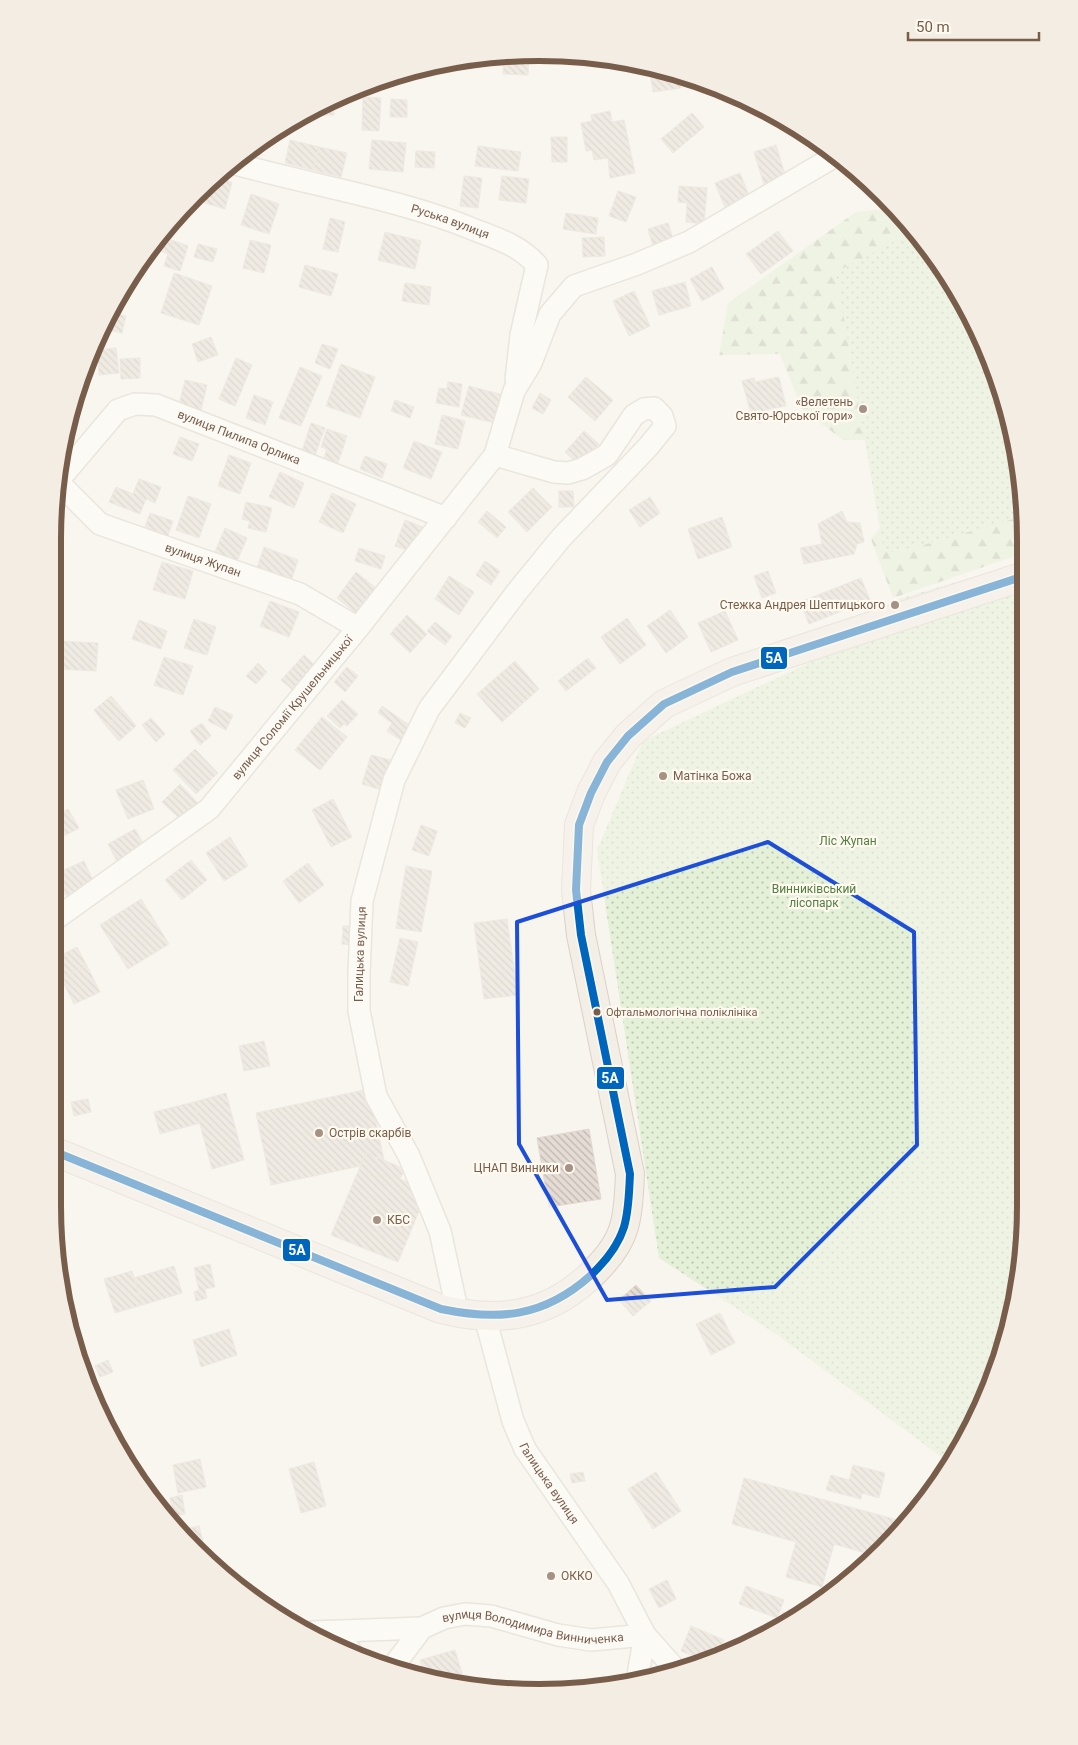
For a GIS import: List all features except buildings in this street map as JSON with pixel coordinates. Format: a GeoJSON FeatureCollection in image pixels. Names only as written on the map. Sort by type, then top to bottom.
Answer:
{"type":"FeatureCollection","features":[{"type":"Feature","properties":{"kind":"main road"},"geometry":{"type":"LineString","coordinates":[[61,1154],[413,1299],[458,1314],[485,1317],[517,1315],[542,1308],[570,1293],[609,1256],[624,1228],[628,1206],[630,1174],[581,935],[576,890],[579,825],[591,793],[607,762],[628,736],[664,704],[732,672],[1017,578]]}},
{"type":"Feature","properties":{"kind":"street","name":"вулиця Соломії Крушельницької"},"geometry":{"type":"LineString","coordinates":[[61,915],[209,809],[358,628],[495,455],[514,391],[531,363],[550,314],[574,286],[637,264],[689,242],[829,160]]}},
{"type":"Feature","properties":{"kind":"street","name":"Руська вулиця"},"geometry":{"type":"LineString","coordinates":[[242,165],[345,190],[451,220],[514,245],[526,254],[537,265],[521,335],[514,391]]}},
{"type":"Feature","properties":{"kind":"street","name":"вулиця Пилипа Орлика"},"geometry":{"type":"LineString","coordinates":[[66,470],[118,410],[135,404],[156,405],[446,518]]}},
{"type":"Feature","properties":{"kind":"street","name":"Галицька вулиця"},"geometry":{"type":"LineString","coordinates":[[458,1314],[440,1231],[409,1156],[376,1096],[359,1011],[358,972],[362,901],[394,780],[429,709],[555,544],[642,454],[665,426],[662,416],[654,408],[644,410],[634,415],[607,455],[582,469],[568,473],[554,472],[495,455]]}},
{"type":"Feature","properties":{"kind":"street","name":"вулиця Жупан"},"geometry":{"type":"LineString","coordinates":[[64,488],[100,524],[300,594],[358,628]]}},
{"type":"Feature","properties":{"kind":"street","name":"Галицька вулиця"},"geometry":{"type":"LineString","coordinates":[[485,1317],[513,1421],[525,1449],[618,1583],[645,1635],[671,1665]]}},
{"type":"Feature","properties":{"kind":"street","name":"вулиця Володимира Винниченка"},"geometry":{"type":"LineString","coordinates":[[324,1632],[422,1628],[444,1618],[465,1614],[491,1616],[558,1635],[591,1640],[645,1635]]}},
{"type":"Feature","properties":{"kind":"street","name":"вулиця Володимира Винниченка"},"geometry":{"type":"LineString","coordinates":[[397,1662],[422,1628]]}},
{"type":"Feature","properties":{"kind":"street"},"geometry":{"type":"LineString","coordinates":[[638,1673],[645,1635]]}},
{"type":"Feature","properties":{"kind":"highlighted area"},"geometry":{"type":"Polygon","coordinates":[[[768,842],[914,932],[917,1145],[775,1287],[607,1300],[519,1144],[517,922],[768,842]]]}},
{"type":"Feature","properties":{"kind":"green space"},"geometry":{"type":"Polygon","coordinates":[[[884,209],[918,248],[953,300],[980,356],[991,385],[1008,446],[1016,508],[1017,555],[893,598],[871,539],[898,506],[897,440],[843,440],[802,409],[780,354],[719,355],[728,303],[856,212],[884,209]]]}},
{"type":"Feature","properties":{"kind":"green space"},"geometry":{"type":"Polygon","coordinates":[[[907,235],[918,248],[953,300],[980,356],[991,385],[1008,446],[1016,518],[899,552],[884,552],[836,272],[907,235]]]}},
{"type":"Feature","properties":{"kind":"green space","name":"Винниківський лісопарк"},"geometry":{"type":"Polygon","coordinates":[[[1017,564],[1016,1237],[1008,1299],[991,1360],[967,1417],[944,1459],[776,1334],[659,1258],[597,850],[643,741],[898,621],[895,600],[1017,564]]]}},
{"type":"Feature","properties":{"kind":"transit line","name":"5А"},"geometry":{"type":"LineString","coordinates":[[61,1154],[441,1309],[482,1315],[502,1315],[538,1308],[573,1290],[600,1266],[618,1241],[627,1214],[630,1174],[581,935],[576,890],[579,825],[591,793],[607,762],[628,736],[664,704],[732,672],[1017,578]]}},
{"type":"Feature","properties":{"kind":"place","name":"«Велетень Свято-Юрської гори»"},"geometry":{"type":"Point","coordinates":[863,409]}},
{"type":"Feature","properties":{"kind":"place","name":"Стежка Андрея Шептицького"},"geometry":{"type":"Point","coordinates":[895,605]}},
{"type":"Feature","properties":{"kind":"place","name":"Матінка Божа"},"geometry":{"type":"Point","coordinates":[663,776]}},
{"type":"Feature","properties":{"kind":"place","name":"Офтальмологічна поліклініка"},"geometry":{"type":"Point","coordinates":[597,1012]}},
{"type":"Feature","properties":{"kind":"place","name":"Острів скарбів"},"geometry":{"type":"Point","coordinates":[319,1133]}},
{"type":"Feature","properties":{"kind":"place","name":"ЦНАП Винники"},"geometry":{"type":"Point","coordinates":[569,1168]}},
{"type":"Feature","properties":{"kind":"place","name":"КБС"},"geometry":{"type":"Point","coordinates":[377,1220]}},
{"type":"Feature","properties":{"kind":"place","name":"ОККО"},"geometry":{"type":"Point","coordinates":[551,1576]}},
{"type":"Feature","properties":{"kind":"park label","name":"Ліс Жупан"},"geometry":{"type":"Point","coordinates":[848,841]}}]}
